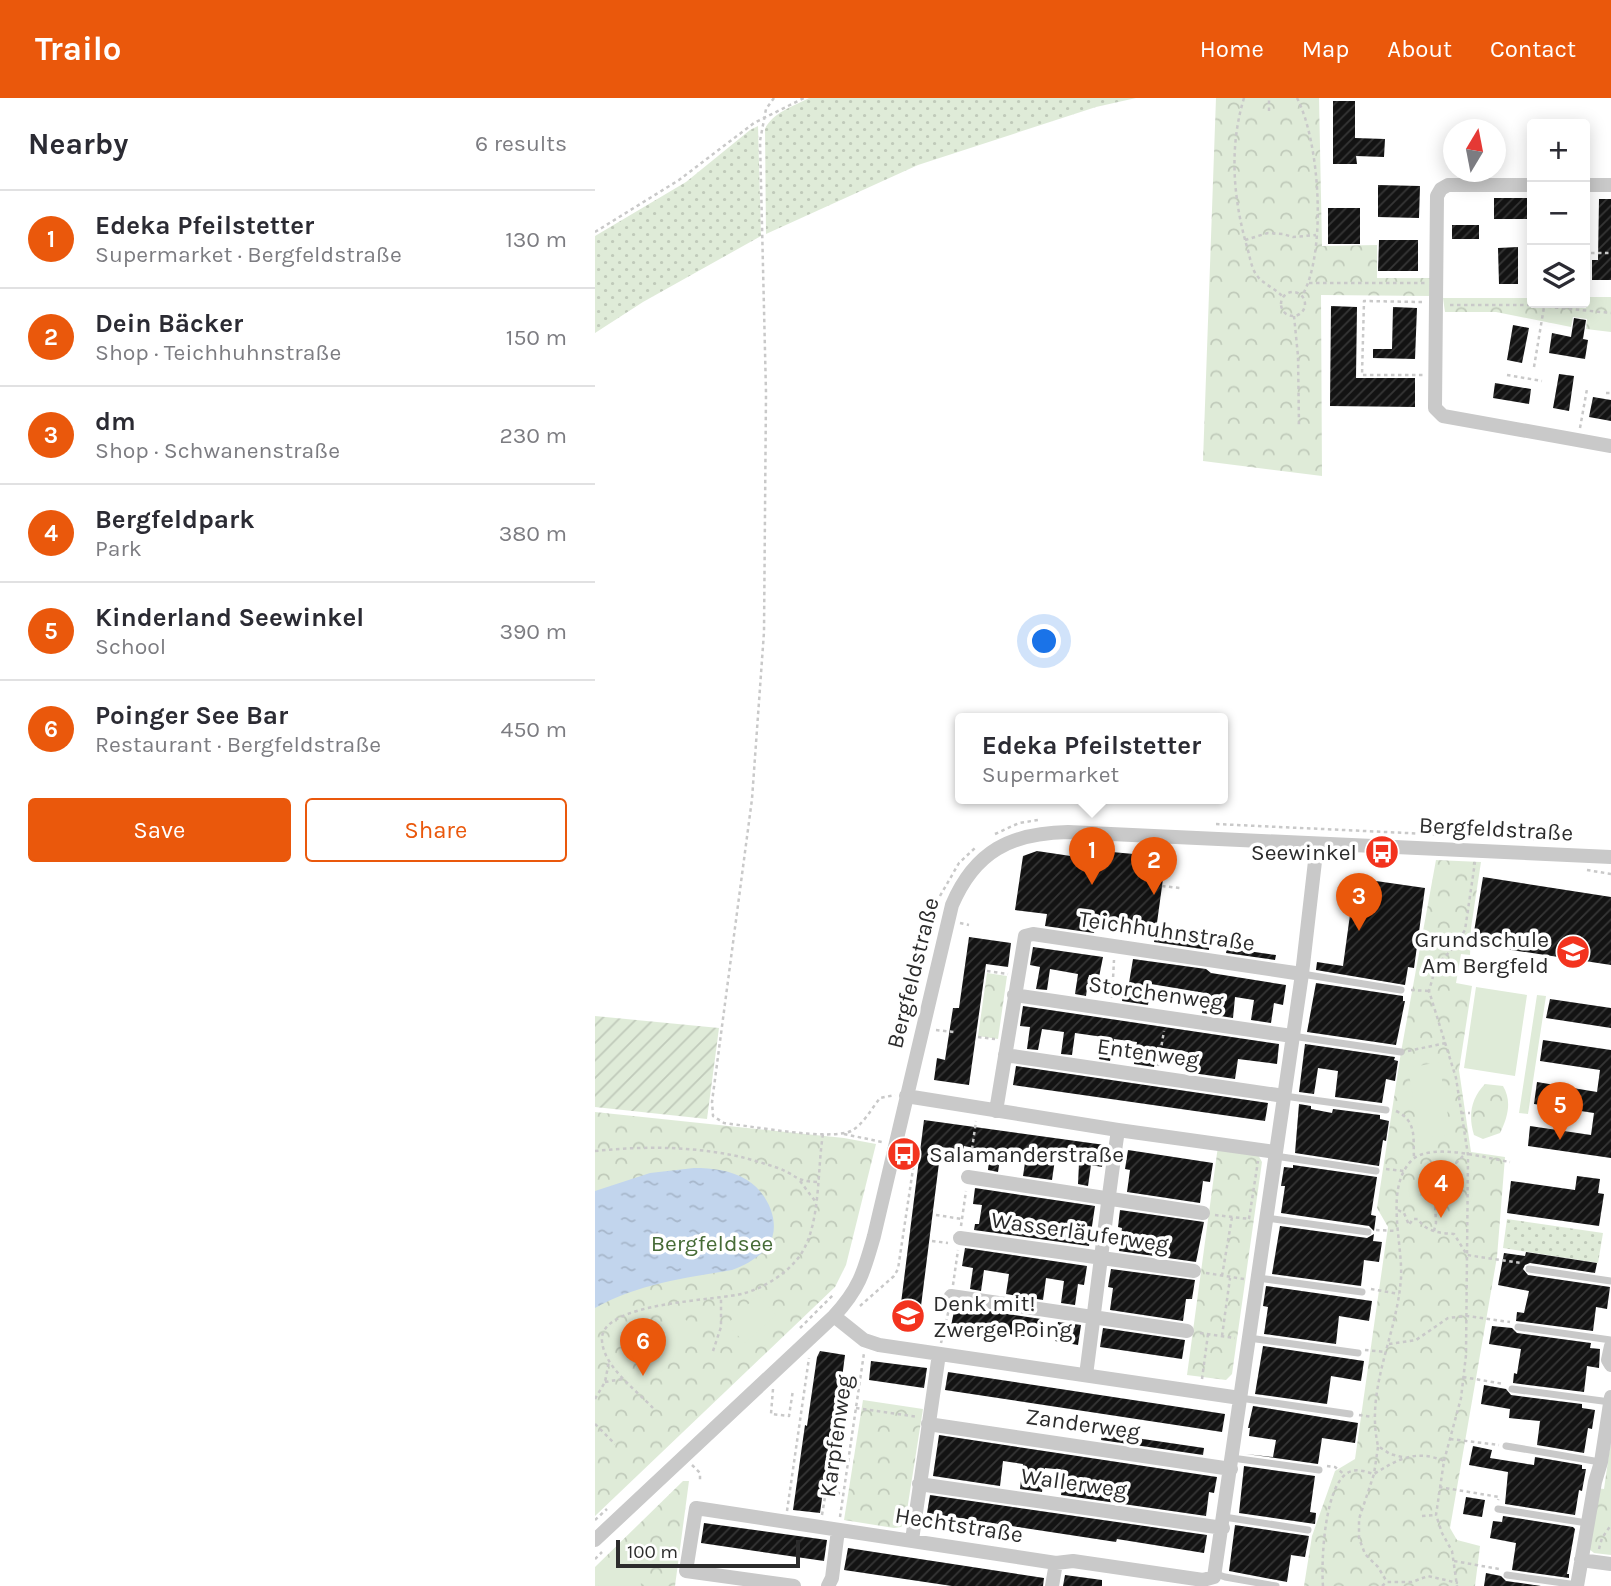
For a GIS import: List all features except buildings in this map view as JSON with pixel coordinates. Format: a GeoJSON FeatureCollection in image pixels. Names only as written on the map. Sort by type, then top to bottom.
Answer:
{"type":"FeatureCollection","features":[{"type":"Feature","properties":{"kind":"street"},"geometry":{"type":"LineString","coordinates":[[1527,185],[1448,185],[1441,189],[1437,196],[1436,283],[1431,304],[1435,408],[1438,414],[1611,446]]}},
{"type":"Feature","properties":{"kind":"street"},"geometry":{"type":"LineString","coordinates":[[1590,185],[1611,185]]}},
{"type":"Feature","properties":{"kind":"street","name":"Bergfeldstraße"},"geometry":{"type":"LineString","coordinates":[[595,1540],[852,1297],[863,1274],[900,1095],[952,905],[976,865],[997,848],[1019,838],[1044,832],[1611,857]]}},
{"type":"Feature","properties":{"kind":"street"},"geometry":{"type":"LineString","coordinates":[[1216,1579],[1302,974],[1317,844]]}},
{"type":"Feature","properties":{"kind":"street","name":"Teichhuhnstraße"},"geometry":{"type":"LineString","coordinates":[[1014,995],[1025,936],[1033,934],[1302,974]]}},
{"type":"Feature","properties":{"kind":"street"},"geometry":{"type":"LineString","coordinates":[[996,1111],[1014,995]]}},
{"type":"Feature","properties":{"kind":"street","name":"Storchenweg"},"geometry":{"type":"LineString","coordinates":[[1014,995],[1292,1035]]}},
{"type":"Feature","properties":{"kind":"street","name":"Entenweg"},"geometry":{"type":"LineString","coordinates":[[1005,1055],[1284,1096]]}},
{"type":"Feature","properties":{"kind":"street"},"geometry":{"type":"LineString","coordinates":[[900,1095],[1275,1154]]}},
{"type":"Feature","properties":{"kind":"street"},"geometry":{"type":"LineString","coordinates":[[1086,1375],[1102,1260],[1102,1234],[1118,1130]]}},
{"type":"Feature","properties":{"kind":"street"},"geometry":{"type":"LineString","coordinates":[[968,1177],[1203,1213]]}},
{"type":"Feature","properties":{"kind":"street","name":"Wasserläuferweg"},"geometry":{"type":"LineString","coordinates":[[959,1242],[1194,1271]]}},
{"type":"Feature","properties":{"kind":"street"},"geometry":{"type":"LineString","coordinates":[[951,1296],[1187,1331]]}},
{"type":"Feature","properties":{"kind":"street"},"geometry":{"type":"LineString","coordinates":[[834,1316],[864,1340],[879,1345],[1240,1398]]}},
{"type":"Feature","properties":{"kind":"street"},"geometry":{"type":"LineString","coordinates":[[1611,1346],[1608,1360],[1611,1365]]}},
{"type":"Feature","properties":{"kind":"street"},"geometry":{"type":"LineString","coordinates":[[912,1540],[926,1421],[939,1354]]}},
{"type":"Feature","properties":{"kind":"street"},"geometry":{"type":"LineString","coordinates":[[1577,1586],[1611,1400]]}},
{"type":"Feature","properties":{"kind":"street","name":"Zanderweg"},"geometry":{"type":"LineString","coordinates":[[926,1421],[1232,1463]]}},
{"type":"Feature","properties":{"kind":"street","name":"Wallerweg"},"geometry":{"type":"LineString","coordinates":[[919,1484],[1223,1522]]}},
{"type":"Feature","properties":{"kind":"street","name":"Hechtstraße"},"geometry":{"type":"LineString","coordinates":[[794,1586],[686,1571],[696,1508],[1056,1563],[1073,1561],[1203,1580],[1216,1579]]}},
{"type":"Feature","properties":{"kind":"street"},"geometry":{"type":"LineString","coordinates":[[828,1586],[832,1578],[838,1530]]}},
{"type":"Feature","properties":{"kind":"street"},"geometry":{"type":"LineString","coordinates":[[1581,1560],[1604,1563]]}},
{"type":"Feature","properties":{"kind":"street"},"geometry":{"type":"LineString","coordinates":[[1052,1586],[1056,1563]]}},
{"type":"Feature","properties":{"kind":"lane"},"geometry":{"type":"LineString","coordinates":[[1302,974],[1401,990]]}},
{"type":"Feature","properties":{"kind":"lane"},"geometry":{"type":"LineString","coordinates":[[1292,1035],[1401,1052]]}},
{"type":"Feature","properties":{"kind":"lane"},"geometry":{"type":"LineString","coordinates":[[1284,1096],[1386,1110]]}},
{"type":"Feature","properties":{"kind":"lane"},"geometry":{"type":"LineString","coordinates":[[1275,1154],[1376,1171]]}},
{"type":"Feature","properties":{"kind":"lane"},"geometry":{"type":"LineString","coordinates":[[1267,1218],[1368,1232]]}},
{"type":"Feature","properties":{"kind":"lane"},"geometry":{"type":"LineString","coordinates":[[1528,1269],[1611,1281]]}},
{"type":"Feature","properties":{"kind":"lane"},"geometry":{"type":"LineString","coordinates":[[1258,1278],[1362,1292]]}},
{"type":"Feature","properties":{"kind":"lane"},"geometry":{"type":"LineString","coordinates":[[1518,1327],[1611,1340]]}},
{"type":"Feature","properties":{"kind":"lane"},"geometry":{"type":"LineString","coordinates":[[1249,1338],[1358,1353]]}},
{"type":"Feature","properties":{"kind":"lane"},"geometry":{"type":"LineString","coordinates":[[1512,1389],[1611,1400]]}},
{"type":"Feature","properties":{"kind":"lane"},"geometry":{"type":"LineString","coordinates":[[1240,1398],[1350,1414]]}},
{"type":"Feature","properties":{"kind":"lane"},"geometry":{"type":"LineString","coordinates":[[1506,1446],[1601,1462]]}},
{"type":"Feature","properties":{"kind":"lane"},"geometry":{"type":"LineString","coordinates":[[1232,1463],[1319,1470]]}},
{"type":"Feature","properties":{"kind":"lane"},"geometry":{"type":"LineString","coordinates":[[1498,1509],[1587,1523]]}},
{"type":"Feature","properties":{"kind":"lane"},"geometry":{"type":"LineString","coordinates":[[1223,1522],[1308,1530]]}},
{"type":"Feature","properties":{"kind":"lane"},"geometry":{"type":"LineString","coordinates":[[1507,1575],[1577,1586]]}},
{"type":"Feature","properties":{"kind":"lane"},"geometry":{"type":"LineString","coordinates":[[1216,1579],[1225,1577],[1276,1586]]}},
{"type":"Feature","properties":{"kind":"path"},"geometry":{"type":"LineString","coordinates":[[774,98],[766,109],[760,141],[767,393],[764,632],[753,799],[712,1102],[713,1116],[724,1124],[823,1134],[841,1133],[859,1126],[880,1098],[900,1095]]}},
{"type":"Feature","properties":{"kind":"path"},"geometry":{"type":"LineString","coordinates":[[595,232],[679,180],[754,123],[804,98]]}},
{"type":"Feature","properties":{"kind":"path"},"geometry":{"type":"LineString","coordinates":[[1244,98],[1234,142],[1235,199],[1257,276],[1283,297]]}},
{"type":"Feature","properties":{"kind":"path"},"geometry":{"type":"LineString","coordinates":[[1269,98],[1269,111]]}},
{"type":"Feature","properties":{"kind":"path"},"geometry":{"type":"LineString","coordinates":[[1294,316],[1304,308],[1302,296],[1314,268],[1318,206],[1314,162],[1305,117],[1297,98]]}},
{"type":"Feature","properties":{"kind":"path"},"geometry":{"type":"LineString","coordinates":[[1245,240],[1268,233],[1293,237],[1316,235]]}},
{"type":"Feature","properties":{"kind":"path"},"geometry":{"type":"LineString","coordinates":[[1591,253],[1611,253]]}},
{"type":"Feature","properties":{"kind":"path"},"geometry":{"type":"LineString","coordinates":[[1309,283],[1436,283]]}},
{"type":"Feature","properties":{"kind":"path"},"geometry":{"type":"LineString","coordinates":[[1283,297],[1294,292],[1302,296]]}},
{"type":"Feature","properties":{"kind":"path"},"geometry":{"type":"LineString","coordinates":[[1283,297],[1282,309],[1294,316]]}},
{"type":"Feature","properties":{"kind":"path"},"geometry":{"type":"LineString","coordinates":[[1424,375],[1362,375],[1364,302],[1527,305]]}},
{"type":"Feature","properties":{"kind":"path"},"geometry":{"type":"LineString","coordinates":[[1534,367],[1544,308]]}},
{"type":"Feature","properties":{"kind":"path"},"geometry":{"type":"LineString","coordinates":[[1555,308],[1611,313]]}},
{"type":"Feature","properties":{"kind":"path"},"geometry":{"type":"LineString","coordinates":[[1294,316],[1298,356],[1299,426]]}},
{"type":"Feature","properties":{"kind":"path"},"geometry":{"type":"LineString","coordinates":[[1507,376],[1542,381]]}},
{"type":"Feature","properties":{"kind":"path"},"geometry":{"type":"LineString","coordinates":[[1579,432],[1587,388]]}},
{"type":"Feature","properties":{"kind":"path"},"geometry":{"type":"LineString","coordinates":[[987,839],[1019,824],[1043,820]]}},
{"type":"Feature","properties":{"kind":"path"},"geometry":{"type":"LineString","coordinates":[[1212,824],[1558,840]]}},
{"type":"Feature","properties":{"kind":"path"},"geometry":{"type":"LineString","coordinates":[[938,906],[941,892],[959,863],[980,844]]}},
{"type":"Feature","properties":{"kind":"path"},"geometry":{"type":"LineString","coordinates":[[1383,1586],[1387,1582],[1412,1582],[1428,1576],[1457,1585],[1452,1550],[1436,1515],[1444,1461],[1461,1398],[1466,1355],[1466,1155],[1456,1078],[1429,991],[1436,966],[1456,945],[1465,930],[1477,850]]}},
{"type":"Feature","properties":{"kind":"path"},"geometry":{"type":"LineString","coordinates":[[1584,870],[1611,874]]}},
{"type":"Feature","properties":{"kind":"path"},"geometry":{"type":"LineString","coordinates":[[1162,886],[1180,888]]}},
{"type":"Feature","properties":{"kind":"path"},"geometry":{"type":"LineString","coordinates":[[964,912],[960,923],[969,925]]}},
{"type":"Feature","properties":{"kind":"path"},"geometry":{"type":"LineString","coordinates":[[1110,1009],[1113,990],[1111,975],[1116,946]]}},
{"type":"Feature","properties":{"kind":"path"},"geometry":{"type":"LineString","coordinates":[[1401,990],[1429,991]]}},
{"type":"Feature","properties":{"kind":"path"},"geometry":{"type":"LineString","coordinates":[[1156,1077],[1166,1017]]}},
{"type":"Feature","properties":{"kind":"path"},"geometry":{"type":"LineString","coordinates":[[933,1041],[936,1030],[954,1032]]}},
{"type":"Feature","properties":{"kind":"path"},"geometry":{"type":"LineString","coordinates":[[1401,1052],[1446,1043]]}},
{"type":"Feature","properties":{"kind":"path"},"geometry":{"type":"LineString","coordinates":[[891,1106],[900,1095]]}},
{"type":"Feature","properties":{"kind":"path"},"geometry":{"type":"LineString","coordinates":[[1386,1110],[1397,1111],[1408,1117],[1413,1129],[1414,1158]]}},
{"type":"Feature","properties":{"kind":"path"},"geometry":{"type":"LineString","coordinates":[[1461,1112],[1470,1114]]}},
{"type":"Feature","properties":{"kind":"path"},"geometry":{"type":"LineString","coordinates":[[841,1133],[882,1142]]}},
{"type":"Feature","properties":{"kind":"path"},"geometry":{"type":"LineString","coordinates":[[653,1408],[609,1361],[602,1342],[603,1331],[612,1322],[642,1309],[680,1301],[745,1294],[783,1273],[800,1255],[810,1235],[823,1134]]}},
{"type":"Feature","properties":{"kind":"path"},"geometry":{"type":"LineString","coordinates":[[595,1151],[632,1147],[681,1148],[743,1157],[781,1169],[800,1181],[815,1201]]}},
{"type":"Feature","properties":{"kind":"path"},"geometry":{"type":"LineString","coordinates":[[1387,1582],[1378,1567],[1365,1555],[1359,1538],[1359,1519],[1374,1474],[1378,1446],[1373,1417],[1375,1393],[1399,1294],[1401,1276],[1397,1191],[1403,1171],[1414,1158],[1431,1151],[1452,1151],[1510,1162]]}},
{"type":"Feature","properties":{"kind":"path"},"geometry":{"type":"LineString","coordinates":[[1248,1219],[1259,1154]]}},
{"type":"Feature","properties":{"kind":"path"},"geometry":{"type":"LineString","coordinates":[[1434,1231],[1434,1185],[1466,1155]]}},
{"type":"Feature","properties":{"kind":"path"},"geometry":{"type":"LineString","coordinates":[[1376,1171],[1383,1168],[1403,1171]]}},
{"type":"Feature","properties":{"kind":"path"},"geometry":{"type":"LineString","coordinates":[[800,1181],[817,1182]]}},
{"type":"Feature","properties":{"kind":"path"},"geometry":{"type":"LineString","coordinates":[[1398,1210],[1404,1213],[1409,1225],[1413,1219],[1418,1219],[1423,1227],[1454,1234],[1467,1255],[1525,1264],[1528,1269]]}},
{"type":"Feature","properties":{"kind":"path"},"geometry":{"type":"LineString","coordinates":[[1203,1213],[1248,1219],[1267,1218]]}},
{"type":"Feature","properties":{"kind":"path"},"geometry":{"type":"LineString","coordinates":[[936,1215],[963,1219]]}},
{"type":"Feature","properties":{"kind":"path"},"geometry":{"type":"LineString","coordinates":[[1222,1276],[1231,1217]]}},
{"type":"Feature","properties":{"kind":"path"},"geometry":{"type":"LineString","coordinates":[[1368,1232],[1380,1229],[1397,1231]]}},
{"type":"Feature","properties":{"kind":"path"},"geometry":{"type":"LineString","coordinates":[[932,1241],[959,1242]]}},
{"type":"Feature","properties":{"kind":"path"},"geometry":{"type":"LineString","coordinates":[[1194,1271],[1230,1278],[1258,1278]]}},
{"type":"Feature","properties":{"kind":"path"},"geometry":{"type":"LineString","coordinates":[[1222,1336],[1230,1278]]}},
{"type":"Feature","properties":{"kind":"path"},"geometry":{"type":"LineString","coordinates":[[801,1327],[841,1288]]}},
{"type":"Feature","properties":{"kind":"path"},"geometry":{"type":"LineString","coordinates":[[1362,1292],[1371,1289],[1399,1294]]}},
{"type":"Feature","properties":{"kind":"path"},"geometry":{"type":"LineString","coordinates":[[713,1351],[721,1328],[721,1297]]}},
{"type":"Feature","properties":{"kind":"path"},"geometry":{"type":"LineString","coordinates":[[1389,1344],[1416,1340],[1448,1318],[1467,1316],[1510,1321],[1518,1327]]}},
{"type":"Feature","properties":{"kind":"path"},"geometry":{"type":"LineString","coordinates":[[1187,1331],[1249,1338]]}},
{"type":"Feature","properties":{"kind":"path"},"geometry":{"type":"LineString","coordinates":[[1201,1393],[1208,1334]]}},
{"type":"Feature","properties":{"kind":"path","name":"Karpfenweg"},"geometry":{"type":"LineString","coordinates":[[838,1530],[865,1347]]}},
{"type":"Feature","properties":{"kind":"path"},"geometry":{"type":"LineString","coordinates":[[1358,1353],[1363,1350],[1386,1352]]}},
{"type":"Feature","properties":{"kind":"path"},"geometry":{"type":"LineString","coordinates":[[786,1521],[810,1353]]}},
{"type":"Feature","properties":{"kind":"path"},"geometry":{"type":"LineString","coordinates":[[595,1399],[605,1382],[609,1361]]}},
{"type":"Feature","properties":{"kind":"path"},"geometry":{"type":"LineString","coordinates":[[1463,1377],[1507,1385],[1512,1389]]}},
{"type":"Feature","properties":{"kind":"path"},"geometry":{"type":"LineString","coordinates":[[605,1382],[624,1378]]}},
{"type":"Feature","properties":{"kind":"path"},"geometry":{"type":"LineString","coordinates":[[773,1390],[771,1414],[789,1416],[793,1390]]}},
{"type":"Feature","properties":{"kind":"path"},"geometry":{"type":"LineString","coordinates":[[856,1408],[926,1421]]}},
{"type":"Feature","properties":{"kind":"path"},"geometry":{"type":"LineString","coordinates":[[1350,1414],[1373,1417]]}},
{"type":"Feature","properties":{"kind":"path"},"geometry":{"type":"LineString","coordinates":[[595,1424],[615,1444]]}},
{"type":"Feature","properties":{"kind":"path"},"geometry":{"type":"LineString","coordinates":[[1450,1438],[1506,1446]]}},
{"type":"Feature","properties":{"kind":"path"},"geometry":{"type":"LineString","coordinates":[[1378,1446],[1390,1454],[1402,1457],[1426,1457],[1444,1461]]}},
{"type":"Feature","properties":{"kind":"path"},"geometry":{"type":"LineString","coordinates":[[1323,1586],[1321,1564],[1324,1531],[1331,1503],[1345,1475],[1350,1471],[1374,1474],[1402,1457]]}},
{"type":"Feature","properties":{"kind":"path"},"geometry":{"type":"LineString","coordinates":[[692,1465],[700,1473],[700,1480]]}},
{"type":"Feature","properties":{"kind":"path"},"geometry":{"type":"LineString","coordinates":[[1319,1470],[1324,1466],[1335,1467],[1345,1475]]}},
{"type":"Feature","properties":{"kind":"path"},"geometry":{"type":"LineString","coordinates":[[1439,1488],[1499,1497],[1498,1509]]}},
{"type":"Feature","properties":{"kind":"path"},"geometry":{"type":"LineString","coordinates":[[821,1527],[826,1491],[843,1494]]}},
{"type":"Feature","properties":{"kind":"path"},"geometry":{"type":"LineString","coordinates":[[595,1520],[615,1502]]}},
{"type":"Feature","properties":{"kind":"path"},"geometry":{"type":"LineString","coordinates":[[1422,1516],[1436,1515]]}},
{"type":"Feature","properties":{"kind":"path"},"geometry":{"type":"LineString","coordinates":[[1604,1563],[1602,1538],[1611,1525]]}},
{"type":"Feature","properties":{"kind":"path"},"geometry":{"type":"LineString","coordinates":[[1454,1562],[1504,1569],[1507,1575]]}},
{"type":"Feature","properties":{"kind":"green space"},"geometry":{"type":"Polygon","coordinates":[[[809,98],[1136,98],[1096,107],[918,165],[766,234],[765,129],[778,114],[809,98]]]}},
{"type":"Feature","properties":{"kind":"green space"},"geometry":{"type":"Polygon","coordinates":[[[1216,98],[1319,98],[1322,246],[1377,245],[1377,278],[1432,278],[1433,296],[1321,295],[1322,476],[1203,461],[1216,98]]]}},
{"type":"Feature","properties":{"kind":"green space"},"geometry":{"type":"Polygon","coordinates":[[[758,126],[761,236],[643,302],[595,333],[595,236],[686,182],[758,126]]]}},
{"type":"Feature","properties":{"kind":"green space"},"geometry":{"type":"Polygon","coordinates":[[[1590,297],[1611,297],[1611,332],[1586,329],[1587,319],[1573,317],[1571,327],[1496,312],[1445,312],[1443,298],[1527,298],[1527,308],[1590,308],[1590,297]]]}},
{"type":"Feature","properties":{"kind":"green space"},"geometry":{"type":"Polygon","coordinates":[[[1436,860],[1481,862],[1471,928],[1470,955],[1461,954],[1456,983],[1472,986],[1459,1070],[1471,1152],[1505,1157],[1497,1257],[1450,1528],[1457,1540],[1480,1546],[1475,1586],[1304,1586],[1312,1536],[1335,1471],[1355,1459],[1388,1227],[1377,1208],[1401,1052],[1436,860]]]}},
{"type":"Feature","properties":{"kind":"green space"},"geometry":{"type":"Polygon","coordinates":[[[987,973],[1007,976],[998,1039],[978,1036],[987,973]]]}},
{"type":"Feature","properties":{"kind":"green space"},"geometry":{"type":"Polygon","coordinates":[[[1476,987],[1527,995],[1515,1076],[1464,1068],[1476,987]]]}},
{"type":"Feature","properties":{"kind":"green space"},"geometry":{"type":"Polygon","coordinates":[[[1537,995],[1546,996],[1528,1114],[1519,1113],[1537,995]]]}},
{"type":"Feature","properties":{"kind":"green space"},"geometry":{"type":"Polygon","coordinates":[[[595,1016],[719,1028],[707,1119],[595,1107],[595,1016]]]}},
{"type":"Feature","properties":{"kind":"green space"},"geometry":{"type":"Polygon","coordinates":[[[1439,1062],[1451,1134],[1420,1139],[1408,1068],[1439,1062]]]}},
{"type":"Feature","properties":{"kind":"green space"},"geometry":{"type":"Polygon","coordinates":[[[1485,1084],[1503,1086],[1508,1103],[1507,1115],[1500,1133],[1483,1139],[1474,1135],[1471,1114],[1474,1101],[1485,1084]]]}},
{"type":"Feature","properties":{"kind":"green space","name":"Bergfeldsee"},"geometry":{"type":"Polygon","coordinates":[[[595,1112],[844,1138],[876,1144],[846,1265],[835,1287],[595,1516],[595,1112]]]}},
{"type":"Feature","properties":{"kind":"green space"},"geometry":{"type":"Polygon","coordinates":[[[1218,1146],[1257,1153],[1262,1162],[1232,1374],[1226,1380],[1187,1375],[1218,1146]]]}},
{"type":"Feature","properties":{"kind":"green space"},"geometry":{"type":"Polygon","coordinates":[[[1507,1219],[1603,1233],[1598,1263],[1503,1248],[1507,1219]]]}},
{"type":"Feature","properties":{"kind":"green space"},"geometry":{"type":"Polygon","coordinates":[[[758,1295],[776,1315],[745,1343],[727,1324],[758,1295]]]}},
{"type":"Feature","properties":{"kind":"green space"},"geometry":{"type":"Polygon","coordinates":[[[677,1311],[696,1330],[665,1361],[646,1342],[677,1311]]]}},
{"type":"Feature","properties":{"kind":"green space"},"geometry":{"type":"Polygon","coordinates":[[[863,1400],[923,1409],[905,1523],[901,1527],[844,1520],[863,1400]]]}},
{"type":"Feature","properties":{"kind":"green space"},"geometry":{"type":"Polygon","coordinates":[[[1611,1440],[1611,1555],[1594,1553],[1589,1549],[1597,1488],[1604,1489],[1611,1440]]]}},
{"type":"Feature","properties":{"kind":"green space"},"geometry":{"type":"Polygon","coordinates":[[[683,1481],[689,1481],[675,1586],[595,1586],[595,1567],[683,1481]]]}},
{"type":"Feature","properties":{"kind":"green space"},"geometry":{"type":"Polygon","coordinates":[[[639,1558],[641,1586],[598,1586],[613,1559],[639,1558]]]}},
{"type":"Feature","properties":{"kind":"water","name":"Bergfeldsee"},"geometry":{"type":"Polygon","coordinates":[[[694,1168],[735,1174],[761,1192],[771,1209],[773,1219],[774,1228],[768,1246],[752,1261],[732,1270],[645,1288],[595,1308],[595,1191],[650,1173],[694,1168]]]}},
{"type":"Feature","properties":{"kind":"place","name":"Seewinkel"},"geometry":{"type":"Point","coordinates":[1382,852]}},
{"type":"Feature","properties":{"kind":"place","name":"Edeka Pfeilstetter"},"geometry":{"type":"Point","coordinates":[1092,885]}},
{"type":"Feature","properties":{"kind":"place","name":"Dein Bäcker"},"geometry":{"type":"Point","coordinates":[1154,895]}},
{"type":"Feature","properties":{"kind":"place","name":"dm"},"geometry":{"type":"Point","coordinates":[1359,931]}},
{"type":"Feature","properties":{"kind":"place","name":"Grundschule Am Bergfeld"},"geometry":{"type":"Point","coordinates":[1573,952]}},
{"type":"Feature","properties":{"kind":"place","name":"Kinderland Seewinkel"},"geometry":{"type":"Point","coordinates":[1560,1140]}},
{"type":"Feature","properties":{"kind":"place","name":"Salamanderstraße"},"geometry":{"type":"Point","coordinates":[904,1154]}},
{"type":"Feature","properties":{"kind":"place","name":"Bergfeldpark"},"geometry":{"type":"Point","coordinates":[1441,1218]}},
{"type":"Feature","properties":{"kind":"place","name":"Denk mit! Zwerge Poing"},"geometry":{"type":"Point","coordinates":[908,1316]}},
{"type":"Feature","properties":{"kind":"place","name":"Poinger See Bar"},"geometry":{"type":"Point","coordinates":[643,1376]}}]}
